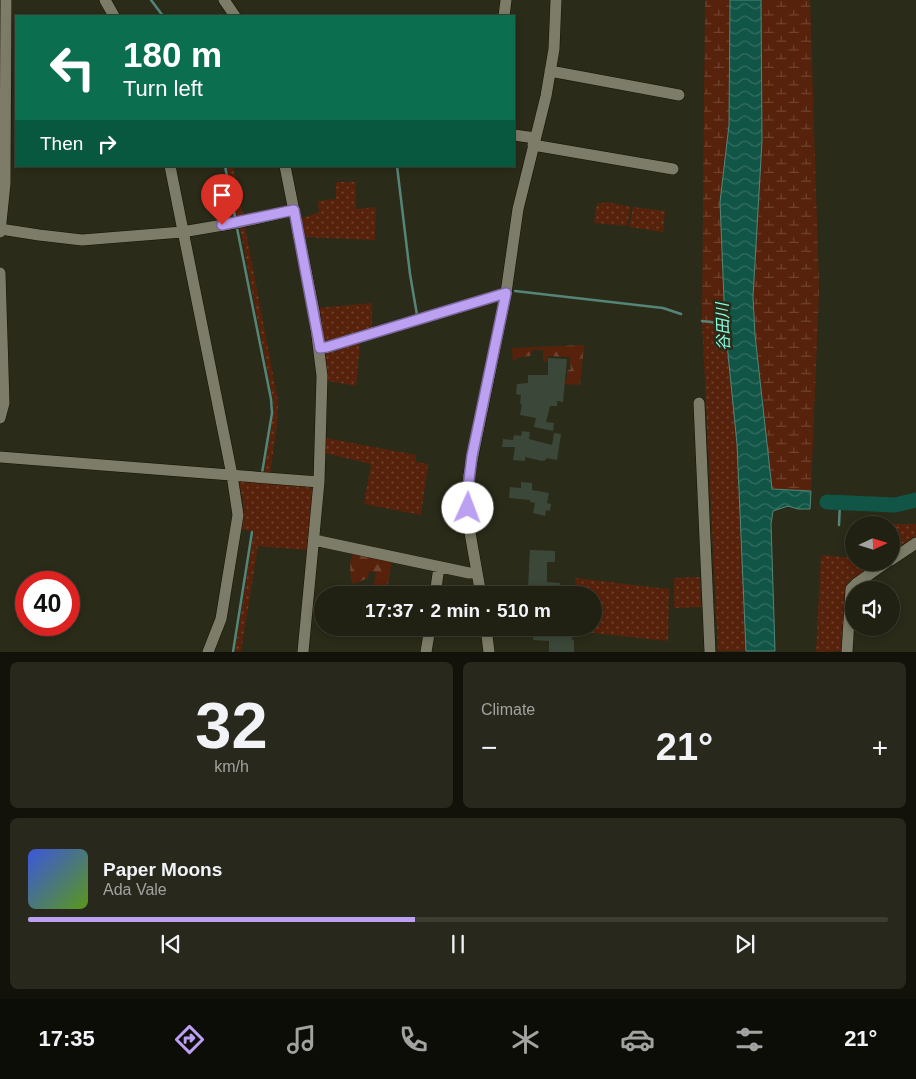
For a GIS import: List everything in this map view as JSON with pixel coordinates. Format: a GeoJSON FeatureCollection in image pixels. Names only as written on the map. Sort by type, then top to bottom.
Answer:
{"type":"FeatureCollection","features":[{"type":"Feature","properties":{"kind":"street"},"geometry":{"type":"LineString","coordinates":[[6,0],[5,184],[0,230],[82,240],[182,232],[241,222],[294,210]]}},
{"type":"Feature","properties":{"kind":"street"},"geometry":{"type":"LineString","coordinates":[[105,0],[113,15]]}},
{"type":"Feature","properties":{"kind":"street"},"geometry":{"type":"LineString","coordinates":[[224,0],[234,15]]}},
{"type":"Feature","properties":{"kind":"street"},"geometry":{"type":"LineString","coordinates":[[504,15],[506,0]]}},
{"type":"Feature","properties":{"kind":"street"},"geometry":{"type":"LineString","coordinates":[[479,586],[468,508],[469,475],[506,293],[518,209],[546,96],[554,49],[556,0]]}},
{"type":"Feature","properties":{"kind":"street"},"geometry":{"type":"LineString","coordinates":[[550,71],[679,94]]}},
{"type":"Feature","properties":{"kind":"street"},"geometry":{"type":"LineString","coordinates":[[515,135],[534,142],[673,169]]}},
{"type":"Feature","properties":{"kind":"street"},"geometry":{"type":"LineString","coordinates":[[170,167],[232,475],[238,515],[221,619],[208,652]]}},
{"type":"Feature","properties":{"kind":"street"},"geometry":{"type":"LineString","coordinates":[[285,167],[320,348],[322,383],[319,482],[303,652]]}},
{"type":"Feature","properties":{"kind":"street"},"geometry":{"type":"LineString","coordinates":[[0,274],[4,403],[0,418]]}},
{"type":"Feature","properties":{"kind":"street"},"geometry":{"type":"LineString","coordinates":[[320,348],[506,293]]}},
{"type":"Feature","properties":{"kind":"street"},"geometry":{"type":"LineString","coordinates":[[699,403],[710,652]]}},
{"type":"Feature","properties":{"kind":"street"},"geometry":{"type":"LineString","coordinates":[[0,457],[319,482]]}},
{"type":"Feature","properties":{"kind":"street"},"geometry":{"type":"LineString","coordinates":[[314,540],[439,567],[477,573]]}},
{"type":"Feature","properties":{"kind":"street"},"geometry":{"type":"LineString","coordinates":[[900,554],[916,543]]}},
{"type":"Feature","properties":{"kind":"street"},"geometry":{"type":"LineString","coordinates":[[436,586],[439,567]]}},
{"type":"Feature","properties":{"kind":"street"},"geometry":{"type":"LineString","coordinates":[[847,652],[851,589],[875,571]]}},
{"type":"Feature","properties":{"kind":"street"},"geometry":{"type":"LineString","coordinates":[[426,652],[429,636]]}},
{"type":"Feature","properties":{"kind":"street"},"geometry":{"type":"LineString","coordinates":[[487,636],[489,652]]}},
{"type":"Feature","properties":{"kind":"green space"},"geometry":{"type":"Polygon","coordinates":[[[705,0],[730,0],[729,125],[720,202],[725,324],[702,321],[705,0]]]}},
{"type":"Feature","properties":{"kind":"green space"},"geometry":{"type":"Polygon","coordinates":[[[761,0],[810,0],[819,288],[811,491],[772,489],[755,335],[753,297],[762,141],[761,0]]]}},
{"type":"Feature","properties":{"kind":"green space"},"geometry":{"type":"Polygon","coordinates":[[[227,167],[233,167],[243,216],[237,217],[227,167]]]}},
{"type":"Feature","properties":{"kind":"green space"},"geometry":{"type":"Polygon","coordinates":[[[336,182],[356,182],[356,209],[376,207],[375,240],[303,237],[300,219],[319,212],[318,201],[336,199],[336,182]]]}},
{"type":"Feature","properties":{"kind":"green space"},"geometry":{"type":"Polygon","coordinates":[[[607,202],[631,207],[627,226],[594,223],[597,204],[607,202]]]}},
{"type":"Feature","properties":{"kind":"green space"},"geometry":{"type":"Polygon","coordinates":[[[633,207],[665,211],[663,232],[629,227],[633,207]]]}},
{"type":"Feature","properties":{"kind":"green space"},"geometry":{"type":"Polygon","coordinates":[[[245,227],[278,401],[270,475],[264,474],[272,421],[273,400],[240,228],[245,227]]]}},
{"type":"Feature","properties":{"kind":"green space"},"geometry":{"type":"Polygon","coordinates":[[[372,303],[372,328],[323,342],[318,308],[372,303]]]}},
{"type":"Feature","properties":{"kind":"green space"},"geometry":{"type":"Polygon","coordinates":[[[702,321],[725,324],[737,444],[746,651],[718,651],[702,321]]]}},
{"type":"Feature","properties":{"kind":"green space"},"geometry":{"type":"Polygon","coordinates":[[[360,343],[356,386],[327,381],[325,357],[327,352],[360,343]]]}},
{"type":"Feature","properties":{"kind":"green space"},"geometry":{"type":"Polygon","coordinates":[[[584,345],[580,385],[551,383],[551,379],[567,379],[567,371],[571,369],[569,357],[548,356],[546,362],[543,361],[543,350],[532,350],[530,356],[519,357],[513,362],[512,348],[584,345]]]}},
{"type":"Feature","properties":{"kind":"green space"},"geometry":{"type":"Polygon","coordinates":[[[326,438],[416,455],[416,462],[428,464],[421,515],[364,504],[371,464],[325,453],[326,438]]]}},
{"type":"Feature","properties":{"kind":"green space"},"geometry":{"type":"Polygon","coordinates":[[[239,481],[313,487],[307,550],[258,546],[241,651],[235,652],[254,531],[239,529],[244,518],[244,512],[239,481]]]}},
{"type":"Feature","properties":{"kind":"green space"},"geometry":{"type":"Polygon","coordinates":[[[900,524],[916,524],[916,536],[900,547],[900,524]]]}},
{"type":"Feature","properties":{"kind":"green space"},"geometry":{"type":"Polygon","coordinates":[[[353,552],[392,561],[388,586],[373,586],[376,572],[369,571],[368,578],[354,584],[351,581],[350,563],[353,552]]]}},
{"type":"Feature","properties":{"kind":"green space"},"geometry":{"type":"Polygon","coordinates":[[[821,555],[845,557],[845,571],[865,571],[850,581],[845,581],[842,651],[816,652],[821,555]]]}},
{"type":"Feature","properties":{"kind":"green space"},"geometry":{"type":"Polygon","coordinates":[[[700,577],[701,607],[674,608],[674,578],[700,577]]]}},
{"type":"Feature","properties":{"kind":"green space"},"geometry":{"type":"Polygon","coordinates":[[[575,578],[669,589],[668,641],[602,634],[602,586],[575,586],[575,578]]]}},
{"type":"Feature","properties":{"kind":"water"},"geometry":{"type":"Polygon","coordinates":[[[730,0],[761,0],[762,141],[753,297],[755,335],[772,489],[811,491],[810,509],[798,509],[788,506],[773,511],[771,524],[775,651],[746,651],[737,444],[725,324],[720,202],[729,125],[730,0]]]}},
{"type":"Feature","properties":{"kind":"building"},"geometry":{"type":"Polygon","coordinates":[[[548,358],[567,359],[563,402],[557,401],[557,406],[550,406],[546,422],[554,423],[553,431],[534,427],[536,418],[520,415],[521,395],[516,394],[517,384],[528,383],[528,375],[548,375],[548,358]]]}},
{"type":"Feature","properties":{"kind":"building"},"geometry":{"type":"Polygon","coordinates":[[[522,431],[530,432],[529,439],[552,445],[554,433],[561,434],[557,460],[546,458],[546,460],[542,461],[525,457],[525,461],[513,460],[515,447],[502,447],[503,439],[513,440],[514,435],[521,436],[522,431]]]}},
{"type":"Feature","properties":{"kind":"building"},"geometry":{"type":"Polygon","coordinates":[[[521,482],[532,483],[532,490],[549,493],[547,503],[551,504],[550,511],[546,510],[545,516],[533,513],[535,503],[530,502],[530,500],[509,498],[510,487],[521,488],[521,482]]]}},
{"type":"Feature","properties":{"kind":"building"},"geometry":{"type":"Polygon","coordinates":[[[530,550],[555,551],[555,562],[547,562],[547,582],[560,583],[560,586],[528,586],[530,550]]]}},
{"type":"Feature","properties":{"kind":"building"},"geometry":{"type":"Polygon","coordinates":[[[534,636],[572,636],[574,652],[549,652],[549,641],[533,640],[534,636]]]}},
{"type":"Feature","properties":{"kind":"waterway"},"geometry":{"type":"LineString","coordinates":[[151,0],[162,15]]}},
{"type":"Feature","properties":{"kind":"waterway"},"geometry":{"type":"LineString","coordinates":[[225,167],[235,217]]}},
{"type":"Feature","properties":{"kind":"waterway"},"geometry":{"type":"LineString","coordinates":[[397,167],[417,315]]}},
{"type":"Feature","properties":{"kind":"waterway"},"geometry":{"type":"LineString","coordinates":[[237,228],[271,399],[272,413],[262,473]]}},
{"type":"Feature","properties":{"kind":"waterway"},"geometry":{"type":"LineString","coordinates":[[515,291],[663,308],[681,314]]}},
{"type":"Feature","properties":{"kind":"waterway","name":"谷田川"},"geometry":{"type":"LineString","coordinates":[[702,321],[727,324]]}},
{"type":"Feature","properties":{"kind":"waterway"},"geometry":{"type":"LineString","coordinates":[[827,502],[895,505],[916,500]]}},
{"type":"Feature","properties":{"kind":"waterway"},"geometry":{"type":"LineString","coordinates":[[839,525],[840,503]]}},
{"type":"Feature","properties":{"kind":"waterway"},"geometry":{"type":"LineString","coordinates":[[233,652],[252,532]]}},
{"type":"Feature","properties":{"kind":"route"},"geometry":{"type":"LineString","coordinates":[[222,225],[294,210],[320,348],[506,293],[472,456],[468,488],[468,508]]}}]}
